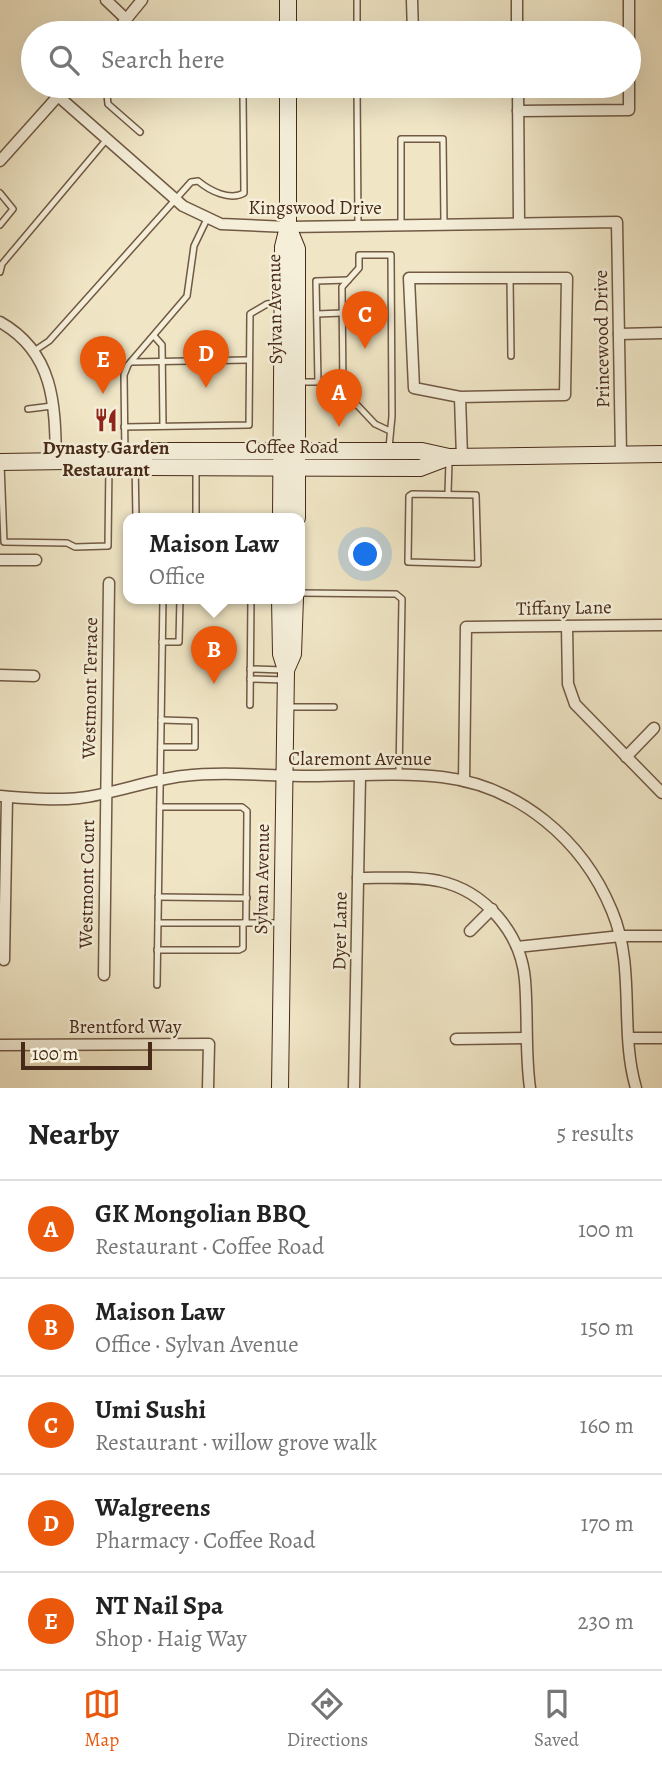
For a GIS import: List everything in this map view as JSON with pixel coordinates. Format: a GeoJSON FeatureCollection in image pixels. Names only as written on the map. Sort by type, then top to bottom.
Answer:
{"type":"FeatureCollection","features":[{"type":"Feature","properties":{"kind":"main road"},"geometry":{"type":"LineString","coordinates":[[288,0],[288,21]]}},
{"type":"Feature","properties":{"kind":"main road","name":"Sylvan Avenue"},"geometry":{"type":"LineString","coordinates":[[288,98],[288,226],[283,247],[283,302],[290,460],[296,513]]}},
{"type":"Feature","properties":{"kind":"main road","name":"Sylvan Avenue"},"geometry":{"type":"LineString","coordinates":[[282,513],[298,382],[297,249],[288,226]]}},
{"type":"Feature","properties":{"kind":"main road","name":"Coffee Road"},"geometry":{"type":"LineString","coordinates":[[123,460],[150,451],[421,468],[456,457]]}},
{"type":"Feature","properties":{"kind":"main road","name":"Coffee Road"},"geometry":{"type":"LineString","coordinates":[[1,462],[123,460],[149,467],[196,467],[389,451],[422,451],[456,457],[662,454]]}},
{"type":"Feature","properties":{"kind":"main road","name":"Sylvan Avenue"},"geometry":{"type":"LineString","coordinates":[[279,1088],[286,675],[281,654],[280,604]]}},
{"type":"Feature","properties":{"kind":"main road","name":"Sylvan Avenue"},"geometry":{"type":"LineString","coordinates":[[286,675],[293,654],[295,604]]}},
{"type":"Feature","properties":{"kind":"street"},"geometry":{"type":"LineString","coordinates":[[106,0],[126,19],[142,0]]}},
{"type":"Feature","properties":{"kind":"street"},"geometry":{"type":"LineString","coordinates":[[412,0],[412,21]]}},
{"type":"Feature","properties":{"kind":"street"},"geometry":{"type":"LineString","coordinates":[[517,0],[517,21]]}},
{"type":"Feature","properties":{"kind":"street"},"geometry":{"type":"LineString","coordinates":[[629,0],[629,21]]}},
{"type":"Feature","properties":{"kind":"street"},"geometry":{"type":"LineString","coordinates":[[0,160],[56,98]]}},
{"type":"Feature","properties":{"kind":"street","name":"Kingswood Drive"},"geometry":{"type":"LineString","coordinates":[[60,98],[176,199],[207,219],[234,226],[617,222]]}},
{"type":"Feature","properties":{"kind":"street"},"geometry":{"type":"LineString","coordinates":[[518,98],[519,223]]}},
{"type":"Feature","properties":{"kind":"street"},"geometry":{"type":"LineString","coordinates":[[518,111],[629,110],[629,98]]}},
{"type":"Feature","properties":{"kind":"street","name":"Princewood Drive"},"geometry":{"type":"LineString","coordinates":[[617,222],[621,455]]}},
{"type":"Feature","properties":{"kind":"street"},"geometry":{"type":"LineString","coordinates":[[409,278],[567,278],[565,394],[460,397],[414,388],[409,278]]}},
{"type":"Feature","properties":{"kind":"street"},"geometry":{"type":"LineString","coordinates":[[0,322],[34,351],[49,380],[55,406],[55,461]]}},
{"type":"Feature","properties":{"kind":"street"},"geometry":{"type":"LineString","coordinates":[[619,334],[662,333]]}},
{"type":"Feature","properties":{"kind":"street"},"geometry":{"type":"LineString","coordinates":[[456,457],[460,397]]}},
{"type":"Feature","properties":{"kind":"street"},"geometry":{"type":"LineString","coordinates":[[0,560],[36,560]]}},
{"type":"Feature","properties":{"kind":"street","name":"Westmont Terrace"},"geometry":{"type":"LineString","coordinates":[[106,793],[109,583]]}},
{"type":"Feature","properties":{"kind":"street","name":"Tiffany Lane"},"geometry":{"type":"LineString","coordinates":[[464,781],[466,627],[662,625]]}},
{"type":"Feature","properties":{"kind":"street"},"geometry":{"type":"LineString","coordinates":[[567,626],[570,694],[581,713],[662,793]]}},
{"type":"Feature","properties":{"kind":"street"},"geometry":{"type":"LineString","coordinates":[[0,675],[34,676]]}},
{"type":"Feature","properties":{"kind":"street"},"geometry":{"type":"LineString","coordinates":[[626,757],[654,729]]}},
{"type":"Feature","properties":{"kind":"street","name":"Claremont Avenue"},"geometry":{"type":"LineString","coordinates":[[4,796],[77,798],[185,776],[399,775],[464,781],[511,798],[562,836],[592,872],[621,936],[628,975],[629,1038],[636,1088]]}},
{"type":"Feature","properties":{"kind":"street","name":"Dyer Lane"},"geometry":{"type":"LineString","coordinates":[[354,1088],[360,776]]}},
{"type":"Feature","properties":{"kind":"street","name":"Westmont Court"},"geometry":{"type":"LineString","coordinates":[[104,975],[106,793]]}},
{"type":"Feature","properties":{"kind":"street"},"geometry":{"type":"LineString","coordinates":[[4,796],[4,960]]}},
{"type":"Feature","properties":{"kind":"street"},"geometry":{"type":"LineString","coordinates":[[358,878],[439,881],[465,890],[492,909],[517,947],[525,980],[530,1088]]}},
{"type":"Feature","properties":{"kind":"street"},"geometry":{"type":"LineString","coordinates":[[470,932],[492,909]]}},
{"type":"Feature","properties":{"kind":"street"},"geometry":{"type":"LineString","coordinates":[[517,947],[621,936],[662,936]]}},
{"type":"Feature","properties":{"kind":"street"},"geometry":{"type":"LineString","coordinates":[[456,1039],[526,1038]]}},
{"type":"Feature","properties":{"kind":"street"},"geometry":{"type":"LineString","coordinates":[[629,1038],[662,1038]]}},
{"type":"Feature","properties":{"kind":"street","name":"Brentford Way"},"geometry":{"type":"LineString","coordinates":[[0,1045],[209,1044],[208,1088]]}},
{"type":"Feature","properties":{"kind":"lane"},"geometry":{"type":"LineString","coordinates":[[356,0],[357,21]]}},
{"type":"Feature","properties":{"kind":"lane"},"geometry":{"type":"LineString","coordinates":[[107,98],[108,104],[140,132]]}},
{"type":"Feature","properties":{"kind":"lane"},"geometry":{"type":"LineString","coordinates":[[34,351],[49,341],[195,180],[217,193],[234,196],[244,193],[243,98]]}},
{"type":"Feature","properties":{"kind":"lane"},"geometry":{"type":"LineString","coordinates":[[357,98],[358,225]]}},
{"type":"Feature","properties":{"kind":"lane"},"geometry":{"type":"LineString","coordinates":[[0,272],[2,264],[107,138]]}},
{"type":"Feature","properties":{"kind":"lane"},"geometry":{"type":"LineString","coordinates":[[401,225],[401,139],[443,139],[444,224]]}},
{"type":"Feature","properties":{"kind":"lane"},"geometry":{"type":"LineString","coordinates":[[0,193],[13,209],[0,225]]}},
{"type":"Feature","properties":{"kind":"lane"},"geometry":{"type":"LineString","coordinates":[[1,462],[4,542],[108,546],[109,524],[123,460],[124,375],[131,362],[187,296],[194,246],[207,219]]}},
{"type":"Feature","properties":{"kind":"lane"},"geometry":{"type":"LineString","coordinates":[[389,451],[390,431],[391,255],[359,255],[359,268],[342,287],[343,390],[375,424],[390,431]]}},
{"type":"Feature","properties":{"kind":"lane"},"geometry":{"type":"LineString","coordinates":[[510,278],[511,356]]}},
{"type":"Feature","properties":{"kind":"lane"},"geometry":{"type":"LineString","coordinates":[[318,382],[316,281],[348,280]]}},
{"type":"Feature","properties":{"kind":"lane"},"geometry":{"type":"LineString","coordinates":[[124,427],[249,425],[250,314],[267,304],[283,302]]}},
{"type":"Feature","properties":{"kind":"lane"},"geometry":{"type":"LineString","coordinates":[[297,311],[342,313]]}},
{"type":"Feature","properties":{"kind":"lane"},"geometry":{"type":"LineString","coordinates":[[155,336],[162,345],[163,426]]}},
{"type":"Feature","properties":{"kind":"lane"},"geometry":{"type":"LineString","coordinates":[[131,362],[248,360]]}},
{"type":"Feature","properties":{"kind":"lane"},"geometry":{"type":"LineString","coordinates":[[298,382],[342,382]]}},
{"type":"Feature","properties":{"kind":"lane"},"geometry":{"type":"LineString","coordinates":[[27,409],[55,406]]}},
{"type":"Feature","properties":{"kind":"lane"},"geometry":{"type":"LineString","coordinates":[[448,494],[456,457]]}},
{"type":"Feature","properties":{"kind":"lane"},"geometry":{"type":"LineString","coordinates":[[123,460],[135,513]]}},
{"type":"Feature","properties":{"kind":"lane"},"geometry":{"type":"LineString","coordinates":[[196,467],[196,513]]}},
{"type":"Feature","properties":{"kind":"lane"},"geometry":{"type":"LineString","coordinates":[[448,494],[477,495],[478,564],[411,564],[409,496],[448,494]]}},
{"type":"Feature","properties":{"kind":"lane"},"geometry":{"type":"LineString","coordinates":[[305,593],[396,594],[402,599],[399,775]]}},
{"type":"Feature","properties":{"kind":"lane"},"geometry":{"type":"LineString","coordinates":[[157,985],[163,604]]}},
{"type":"Feature","properties":{"kind":"lane"},"geometry":{"type":"LineString","coordinates":[[162,642],[179,642],[180,604]]}},
{"type":"Feature","properties":{"kind":"lane"},"geometry":{"type":"LineString","coordinates":[[250,705],[251,604]]}},
{"type":"Feature","properties":{"kind":"lane"},"geometry":{"type":"LineString","coordinates":[[250,669],[286,675]]}},
{"type":"Feature","properties":{"kind":"lane"},"geometry":{"type":"LineString","coordinates":[[250,679],[286,675]]}},
{"type":"Feature","properties":{"kind":"lane"},"geometry":{"type":"LineString","coordinates":[[285,707],[334,707]]}},
{"type":"Feature","properties":{"kind":"lane"},"geometry":{"type":"LineString","coordinates":[[161,720],[195,721],[195,747],[161,747]]}},
{"type":"Feature","properties":{"kind":"lane"},"geometry":{"type":"LineString","coordinates":[[158,950],[243,948],[247,898],[245,808],[160,807]]}},
{"type":"Feature","properties":{"kind":"lane"},"geometry":{"type":"LineString","coordinates":[[158,897],[247,898]]}},
{"type":"Feature","properties":{"kind":"lane"},"geometry":{"type":"LineString","coordinates":[[158,923],[282,923]]}},
{"type":"Feature","properties":{"kind":"place","name":"Umi Sushi"},"geometry":{"type":"Point","coordinates":[365,349]}},
{"type":"Feature","properties":{"kind":"place","name":"Walgreens"},"geometry":{"type":"Point","coordinates":[206,388]}},
{"type":"Feature","properties":{"kind":"place","name":"NT Nail Spa"},"geometry":{"type":"Point","coordinates":[103,394]}},
{"type":"Feature","properties":{"kind":"place","name":"Dynasty Garden Restaurant"},"geometry":{"type":"Point","coordinates":[106,420]}},
{"type":"Feature","properties":{"kind":"place","name":"GK Mongolian BBQ"},"geometry":{"type":"Point","coordinates":[339,427]}},
{"type":"Feature","properties":{"kind":"place","name":"Maison Law"},"geometry":{"type":"Point","coordinates":[214,684]}}]}
